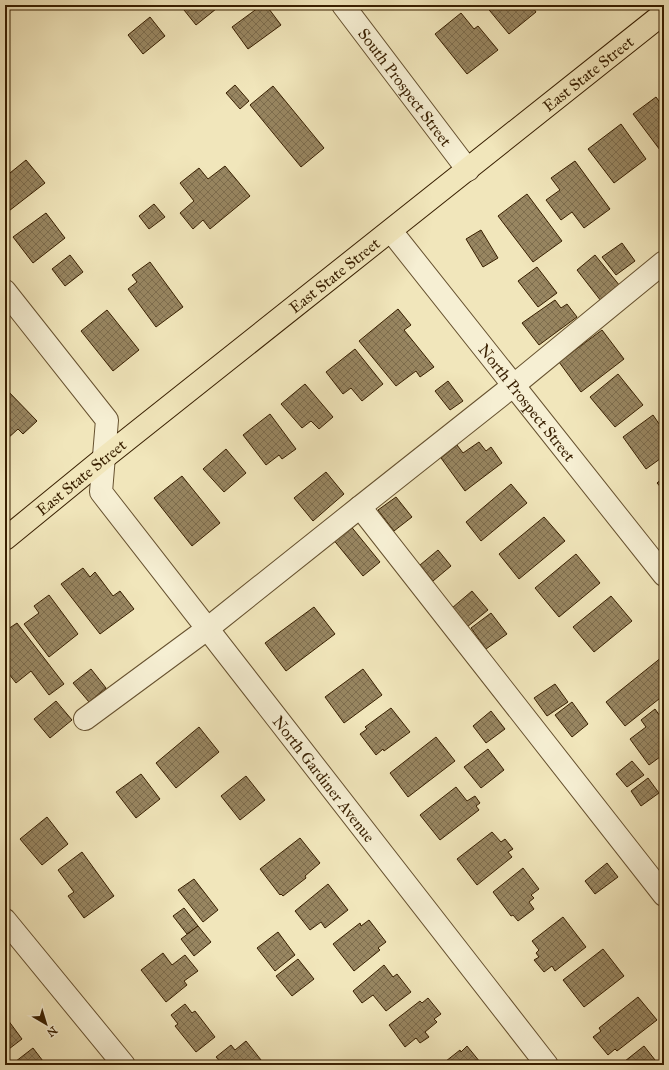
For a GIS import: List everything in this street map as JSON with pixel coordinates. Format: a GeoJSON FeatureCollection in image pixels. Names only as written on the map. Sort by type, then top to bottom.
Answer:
{"type":"FeatureCollection","features":[{"type":"Feature","properties":{"kind":"main road","name":"East State Street"},"geometry":{"type":"LineString","coordinates":[[5,539],[104,458],[664,13]]}},
{"type":"Feature","properties":{"kind":"street","name":"South Prospect Street"},"geometry":{"type":"LineString","coordinates":[[342,5],[468,170]]}},
{"type":"Feature","properties":{"kind":"street","name":"North Prospect Street"},"geometry":{"type":"LineString","coordinates":[[391,231],[664,575]]}},
{"type":"Feature","properties":{"kind":"street"},"geometry":{"type":"LineString","coordinates":[[85,719],[207,629],[514,385],[664,262]]}},
{"type":"Feature","properties":{"kind":"street"},"geometry":{"type":"LineString","coordinates":[[5,291],[107,420],[104,458]]}},
{"type":"Feature","properties":{"kind":"street","name":"North Gardiner Avenue"},"geometry":{"type":"LineString","coordinates":[[104,458],[101,492],[547,1065]]}},
{"type":"Feature","properties":{"kind":"street"},"geometry":{"type":"LineString","coordinates":[[360,507],[664,895]]}},
{"type":"Feature","properties":{"kind":"street"},"geometry":{"type":"LineString","coordinates":[[5,920],[124,1065]]}},
{"type":"Feature","properties":{"kind":"building"},"geometry":{"type":"Polygon","coordinates":[[[180,5],[221,5],[196,25],[180,5]]]}},
{"type":"Feature","properties":{"kind":"building"},"geometry":{"type":"Polygon","coordinates":[[[262,5],[266,5],[281,25],[248,49],[232,27],[262,5]]]}},
{"type":"Feature","properties":{"kind":"building"},"geometry":{"type":"Polygon","coordinates":[[[485,5],[531,5],[536,12],[509,34],[485,5]]]}},
{"type":"Feature","properties":{"kind":"building"},"geometry":{"type":"Polygon","coordinates":[[[461,13],[474,29],[478,26],[498,50],[467,74],[435,34],[461,13]]]}},
{"type":"Feature","properties":{"kind":"building"},"geometry":{"type":"Polygon","coordinates":[[[150,17],[165,36],[143,54],[128,35],[150,17]]]}},
{"type":"Feature","properties":{"kind":"building"},"geometry":{"type":"Polygon","coordinates":[[[235,85],[249,101],[240,109],[226,93],[235,85]]]}},
{"type":"Feature","properties":{"kind":"building"},"geometry":{"type":"Polygon","coordinates":[[[273,86],[324,148],[301,167],[250,105],[273,86]]]}},
{"type":"Feature","properties":{"kind":"building"},"geometry":{"type":"Polygon","coordinates":[[[656,97],[664,108],[664,148],[660,150],[633,114],[656,97]]]}},
{"type":"Feature","properties":{"kind":"building"},"geometry":{"type":"Polygon","coordinates":[[[621,124],[646,159],[614,183],[588,149],[621,124]]]}},
{"type":"Feature","properties":{"kind":"building"},"geometry":{"type":"Polygon","coordinates":[[[26,160],[45,183],[5,214],[5,177],[26,160]]]}},
{"type":"Feature","properties":{"kind":"building"},"geometry":{"type":"Polygon","coordinates":[[[575,161],[610,209],[584,228],[572,212],[561,220],[546,200],[560,190],[551,178],[575,161]]]}},
{"type":"Feature","properties":{"kind":"building"},"geometry":{"type":"Polygon","coordinates":[[[225,166],[250,196],[210,229],[203,220],[193,229],[180,213],[194,201],[180,183],[199,168],[208,179],[225,166]]]}},
{"type":"Feature","properties":{"kind":"building"},"geometry":{"type":"Polygon","coordinates":[[[527,194],[562,241],[533,262],[498,216],[527,194]]]}},
{"type":"Feature","properties":{"kind":"building"},"geometry":{"type":"Polygon","coordinates":[[[154,204],[165,217],[149,229],[139,216],[154,204]]]}},
{"type":"Feature","properties":{"kind":"building"},"geometry":{"type":"Polygon","coordinates":[[[46,213],[65,238],[33,263],[13,237],[46,213]]]}},
{"type":"Feature","properties":{"kind":"building"},"geometry":{"type":"Polygon","coordinates":[[[481,230],[498,258],[483,267],[466,239],[481,230]]]}},
{"type":"Feature","properties":{"kind":"building"},"geometry":{"type":"Polygon","coordinates":[[[622,243],[635,261],[616,275],[602,257],[622,243]]]}},
{"type":"Feature","properties":{"kind":"building"},"geometry":{"type":"Polygon","coordinates":[[[70,255],[83,272],[65,286],[52,269],[70,255]]]}},
{"type":"Feature","properties":{"kind":"building"},"geometry":{"type":"Polygon","coordinates":[[[595,255],[620,286],[601,301],[577,270],[595,255]]]}},
{"type":"Feature","properties":{"kind":"building"},"geometry":{"type":"Polygon","coordinates":[[[150,262],[183,307],[156,327],[128,289],[137,282],[132,275],[150,262]]]}},
{"type":"Feature","properties":{"kind":"building"},"geometry":{"type":"Polygon","coordinates":[[[537,267],[557,293],[538,307],[518,281],[537,267]]]}},
{"type":"Feature","properties":{"kind":"building"},"geometry":{"type":"Polygon","coordinates":[[[555,300],[561,308],[567,304],[577,317],[539,345],[522,323],[555,300]]]}},
{"type":"Feature","properties":{"kind":"building"},"geometry":{"type":"Polygon","coordinates":[[[398,309],[411,325],[404,330],[434,367],[420,377],[416,371],[396,386],[359,341],[398,309]]]}},
{"type":"Feature","properties":{"kind":"building"},"geometry":{"type":"Polygon","coordinates":[[[107,310],[139,350],[113,371],[81,331],[107,310]]]}},
{"type":"Feature","properties":{"kind":"building"},"geometry":{"type":"Polygon","coordinates":[[[602,330],[624,359],[581,392],[559,362],[602,330]]]}},
{"type":"Feature","properties":{"kind":"building"},"geometry":{"type":"Polygon","coordinates":[[[355,349],[383,384],[362,401],[351,388],[343,394],[326,372],[355,349]]]}},
{"type":"Feature","properties":{"kind":"building"},"geometry":{"type":"Polygon","coordinates":[[[618,374],[643,405],[615,427],[590,397],[618,374]]]}},
{"type":"Feature","properties":{"kind":"building"},"geometry":{"type":"Polygon","coordinates":[[[448,381],[463,401],[450,410],[435,391],[448,381]]]}},
{"type":"Feature","properties":{"kind":"building"},"geometry":{"type":"Polygon","coordinates":[[[305,384],[333,417],[319,429],[311,421],[302,428],[281,404],[305,384]]]}},
{"type":"Feature","properties":{"kind":"building"},"geometry":{"type":"Polygon","coordinates":[[[6,389],[37,421],[23,434],[18,429],[7,439],[5,437],[6,389]]]}},
{"type":"Feature","properties":{"kind":"building"},"geometry":{"type":"Polygon","coordinates":[[[270,414],[296,449],[282,459],[279,455],[266,465],[243,435],[270,414]]]}},
{"type":"Feature","properties":{"kind":"building"},"geometry":{"type":"Polygon","coordinates":[[[653,415],[664,431],[664,456],[646,469],[623,437],[653,415]]]}},
{"type":"Feature","properties":{"kind":"building"},"geometry":{"type":"Polygon","coordinates":[[[479,442],[486,451],[491,447],[502,463],[465,491],[441,458],[457,445],[463,453],[479,442]]]}},
{"type":"Feature","properties":{"kind":"building"},"geometry":{"type":"Polygon","coordinates":[[[226,449],[246,473],[224,492],[203,469],[226,449]]]}},
{"type":"Feature","properties":{"kind":"building"},"geometry":{"type":"Polygon","coordinates":[[[326,472],[344,494],[313,521],[294,498],[326,472]]]}},
{"type":"Feature","properties":{"kind":"building"},"geometry":{"type":"Polygon","coordinates":[[[182,476],[220,523],[192,546],[154,498],[182,476]]]}},
{"type":"Feature","properties":{"kind":"building"},"geometry":{"type":"Polygon","coordinates":[[[664,477],[664,491],[657,483],[664,477]]]}},
{"type":"Feature","properties":{"kind":"building"},"geometry":{"type":"Polygon","coordinates":[[[511,484],[527,503],[481,541],[466,522],[511,484]]]}},
{"type":"Feature","properties":{"kind":"building"},"geometry":{"type":"Polygon","coordinates":[[[396,497],[412,517],[394,531],[378,510],[396,497]]]}},
{"type":"Feature","properties":{"kind":"building"},"geometry":{"type":"Polygon","coordinates":[[[544,517],[565,541],[519,579],[499,554],[544,517]]]}},
{"type":"Feature","properties":{"kind":"building"},"geometry":{"type":"Polygon","coordinates":[[[349,524],[380,562],[363,576],[332,538],[349,524]]]}},
{"type":"Feature","properties":{"kind":"building"},"geometry":{"type":"Polygon","coordinates":[[[438,550],[451,566],[433,581],[420,565],[438,550]]]}},
{"type":"Feature","properties":{"kind":"building"},"geometry":{"type":"Polygon","coordinates":[[[576,554],[600,583],[559,617],[535,588],[576,554]]]}},
{"type":"Feature","properties":{"kind":"building"},"geometry":{"type":"Polygon","coordinates":[[[83,568],[90,577],[95,572],[113,596],[120,591],[134,609],[100,634],[61,584],[83,568]]]}},
{"type":"Feature","properties":{"kind":"building"},"geometry":{"type":"Polygon","coordinates":[[[472,591],[488,610],[467,627],[452,608],[472,591]]]}},
{"type":"Feature","properties":{"kind":"building"},"geometry":{"type":"Polygon","coordinates":[[[49,595],[78,634],[49,657],[24,624],[39,613],[34,606],[49,595]]]}},
{"type":"Feature","properties":{"kind":"building"},"geometry":{"type":"Polygon","coordinates":[[[611,596],[632,621],[594,652],[573,627],[611,596]]]}},
{"type":"Feature","properties":{"kind":"building"},"geometry":{"type":"Polygon","coordinates":[[[314,607],[335,634],[286,671],[265,643],[314,607]]]}},
{"type":"Feature","properties":{"kind":"building"},"geometry":{"type":"Polygon","coordinates":[[[491,613],[507,634],[486,649],[471,628],[491,613]]]}},
{"type":"Feature","properties":{"kind":"building"},"geometry":{"type":"Polygon","coordinates":[[[17,623],[64,684],[49,695],[31,671],[16,683],[5,669],[5,645],[10,642],[5,636],[5,631],[17,623]]]}},
{"type":"Feature","properties":{"kind":"building"},"geometry":{"type":"Polygon","coordinates":[[[662,657],[664,660],[664,695],[625,726],[606,702],[662,657]]]}},
{"type":"Feature","properties":{"kind":"building"},"geometry":{"type":"Polygon","coordinates":[[[91,669],[106,688],[89,702],[73,683],[91,669]]]}},
{"type":"Feature","properties":{"kind":"building"},"geometry":{"type":"Polygon","coordinates":[[[363,669],[382,695],[344,723],[325,697],[363,669]]]}},
{"type":"Feature","properties":{"kind":"building"},"geometry":{"type":"Polygon","coordinates":[[[555,684],[568,702],[547,716],[534,698],[555,684]]]}},
{"type":"Feature","properties":{"kind":"building"},"geometry":{"type":"Polygon","coordinates":[[[56,701],[72,720],[50,738],[34,719],[56,701]]]}},
{"type":"Feature","properties":{"kind":"building"},"geometry":{"type":"Polygon","coordinates":[[[572,702],[588,724],[572,737],[555,715],[572,702]]]}},
{"type":"Feature","properties":{"kind":"building"},"geometry":{"type":"Polygon","coordinates":[[[391,708],[410,732],[376,755],[360,734],[367,729],[365,727],[391,708]]]}},
{"type":"Feature","properties":{"kind":"building"},"geometry":{"type":"Polygon","coordinates":[[[655,709],[660,716],[664,713],[664,754],[649,765],[630,739],[646,727],[641,720],[655,709]]]}},
{"type":"Feature","properties":{"kind":"building"},"geometry":{"type":"Polygon","coordinates":[[[491,711],[505,729],[486,743],[473,726],[491,711]]]}},
{"type":"Feature","properties":{"kind":"building"},"geometry":{"type":"Polygon","coordinates":[[[199,727],[219,752],[176,788],[156,763],[199,727]]]}},
{"type":"Feature","properties":{"kind":"building"},"geometry":{"type":"Polygon","coordinates":[[[436,737],[455,761],[408,797],[390,773],[436,737]]]}},
{"type":"Feature","properties":{"kind":"building"},"geometry":{"type":"Polygon","coordinates":[[[488,749],[504,770],[481,788],[464,767],[488,749]]]}},
{"type":"Feature","properties":{"kind":"building"},"geometry":{"type":"Polygon","coordinates":[[[632,761],[644,775],[627,787],[616,774],[632,761]]]}},
{"type":"Feature","properties":{"kind":"building"},"geometry":{"type":"Polygon","coordinates":[[[141,774],[160,799],[136,818],[116,792],[141,774]]]}},
{"type":"Feature","properties":{"kind":"building"},"geometry":{"type":"Polygon","coordinates":[[[246,776],[265,800],[240,820],[221,796],[246,776]]]}},
{"type":"Feature","properties":{"kind":"building"},"geometry":{"type":"Polygon","coordinates":[[[648,778],[659,793],[641,806],[631,791],[648,778]]]}},
{"type":"Feature","properties":{"kind":"building"},"geometry":{"type":"Polygon","coordinates":[[[456,787],[467,801],[475,796],[480,803],[476,806],[479,810],[440,840],[420,815],[456,787]]]}},
{"type":"Feature","properties":{"kind":"building"},"geometry":{"type":"Polygon","coordinates":[[[47,817],[68,844],[42,865],[20,839],[47,817]]]}},
{"type":"Feature","properties":{"kind":"building"},"geometry":{"type":"Polygon","coordinates":[[[492,832],[501,842],[505,839],[513,849],[508,852],[512,857],[477,885],[457,859],[492,832]]]}},
{"type":"Feature","properties":{"kind":"building"},"geometry":{"type":"Polygon","coordinates":[[[300,838],[320,863],[305,876],[306,878],[283,896],[281,894],[280,895],[260,869],[300,838]]]}},
{"type":"Feature","properties":{"kind":"building"},"geometry":{"type":"Polygon","coordinates":[[[82,852],[114,896],[84,918],[68,896],[74,892],[58,870],[82,852]]]}},
{"type":"Feature","properties":{"kind":"building"},"geometry":{"type":"Polygon","coordinates":[[[607,863],[618,877],[595,894],[585,881],[607,863]]]}},
{"type":"Feature","properties":{"kind":"building"},"geometry":{"type":"Polygon","coordinates":[[[523,868],[539,889],[531,895],[534,898],[529,902],[534,909],[518,921],[513,915],[511,916],[493,892],[523,868]]]}},
{"type":"Feature","properties":{"kind":"building"},"geometry":{"type":"Polygon","coordinates":[[[194,879],[218,910],[203,922],[178,890],[194,879]]]}},
{"type":"Feature","properties":{"kind":"building"},"geometry":{"type":"Polygon","coordinates":[[[328,884],[348,910],[325,928],[321,922],[310,930],[295,911],[328,884]]]}},
{"type":"Feature","properties":{"kind":"building"},"geometry":{"type":"Polygon","coordinates":[[[184,908],[198,926],[187,934],[173,916],[184,908]]]}},
{"type":"Feature","properties":{"kind":"building"},"geometry":{"type":"Polygon","coordinates":[[[563,917],[586,947],[555,971],[552,966],[544,972],[534,960],[539,957],[536,953],[539,950],[532,941],[563,917]]]}},
{"type":"Feature","properties":{"kind":"building"},"geometry":{"type":"Polygon","coordinates":[[[369,920],[386,942],[378,948],[380,950],[354,971],[333,944],[360,923],[361,926],[369,920]]]}},
{"type":"Feature","properties":{"kind":"building"},"geometry":{"type":"Polygon","coordinates":[[[198,926],[211,942],[194,956],[181,939],[198,926]]]}},
{"type":"Feature","properties":{"kind":"building"},"geometry":{"type":"Polygon","coordinates":[[[278,932],[295,955],[275,971],[257,948],[278,932]]]}},
{"type":"Feature","properties":{"kind":"building"},"geometry":{"type":"Polygon","coordinates":[[[603,949],[624,976],[584,1007],[563,980],[603,949]]]}},
{"type":"Feature","properties":{"kind":"building"},"geometry":{"type":"Polygon","coordinates":[[[163,953],[172,965],[185,955],[198,971],[184,981],[187,985],[166,1002],[141,970],[163,953]]]}},
{"type":"Feature","properties":{"kind":"building"},"geometry":{"type":"Polygon","coordinates":[[[298,959],[314,979],[292,996],[276,976],[298,959]]]}},
{"type":"Feature","properties":{"kind":"building"},"geometry":{"type":"Polygon","coordinates":[[[384,965],[393,977],[397,974],[411,992],[386,1011],[373,995],[362,1003],[353,991],[384,965]]]}},
{"type":"Feature","properties":{"kind":"building"},"geometry":{"type":"Polygon","coordinates":[[[638,997],[657,1020],[617,1051],[615,1049],[608,1055],[593,1037],[601,1031],[599,1028],[638,997]]]}},
{"type":"Feature","properties":{"kind":"building"},"geometry":{"type":"Polygon","coordinates":[[[428,998],[441,1014],[434,1019],[437,1022],[425,1032],[429,1037],[420,1043],[416,1038],[405,1047],[389,1025],[420,1001],[422,1003],[428,998]]]}},
{"type":"Feature","properties":{"kind":"building"},"geometry":{"type":"Polygon","coordinates":[[[185,1004],[192,1013],[195,1011],[215,1037],[196,1052],[175,1026],[178,1024],[171,1015],[185,1004]]]}},
{"type":"Feature","properties":{"kind":"building"},"geometry":{"type":"Polygon","coordinates":[[[5,1016],[22,1039],[5,1052],[5,1016]]]}},
{"type":"Feature","properties":{"kind":"building"},"geometry":{"type":"Polygon","coordinates":[[[246,1041],[265,1065],[223,1065],[216,1057],[231,1045],[235,1050],[246,1041]]]}},
{"type":"Feature","properties":{"kind":"building"},"geometry":{"type":"Polygon","coordinates":[[[467,1046],[480,1062],[476,1065],[441,1065],[460,1050],[461,1052],[467,1046]]]}},
{"type":"Feature","properties":{"kind":"building"},"geometry":{"type":"Polygon","coordinates":[[[644,1046],[659,1065],[620,1065],[644,1046]]]}},
{"type":"Feature","properties":{"kind":"building"},"geometry":{"type":"Polygon","coordinates":[[[33,1048],[46,1065],[11,1065],[33,1048]]]}}]}
